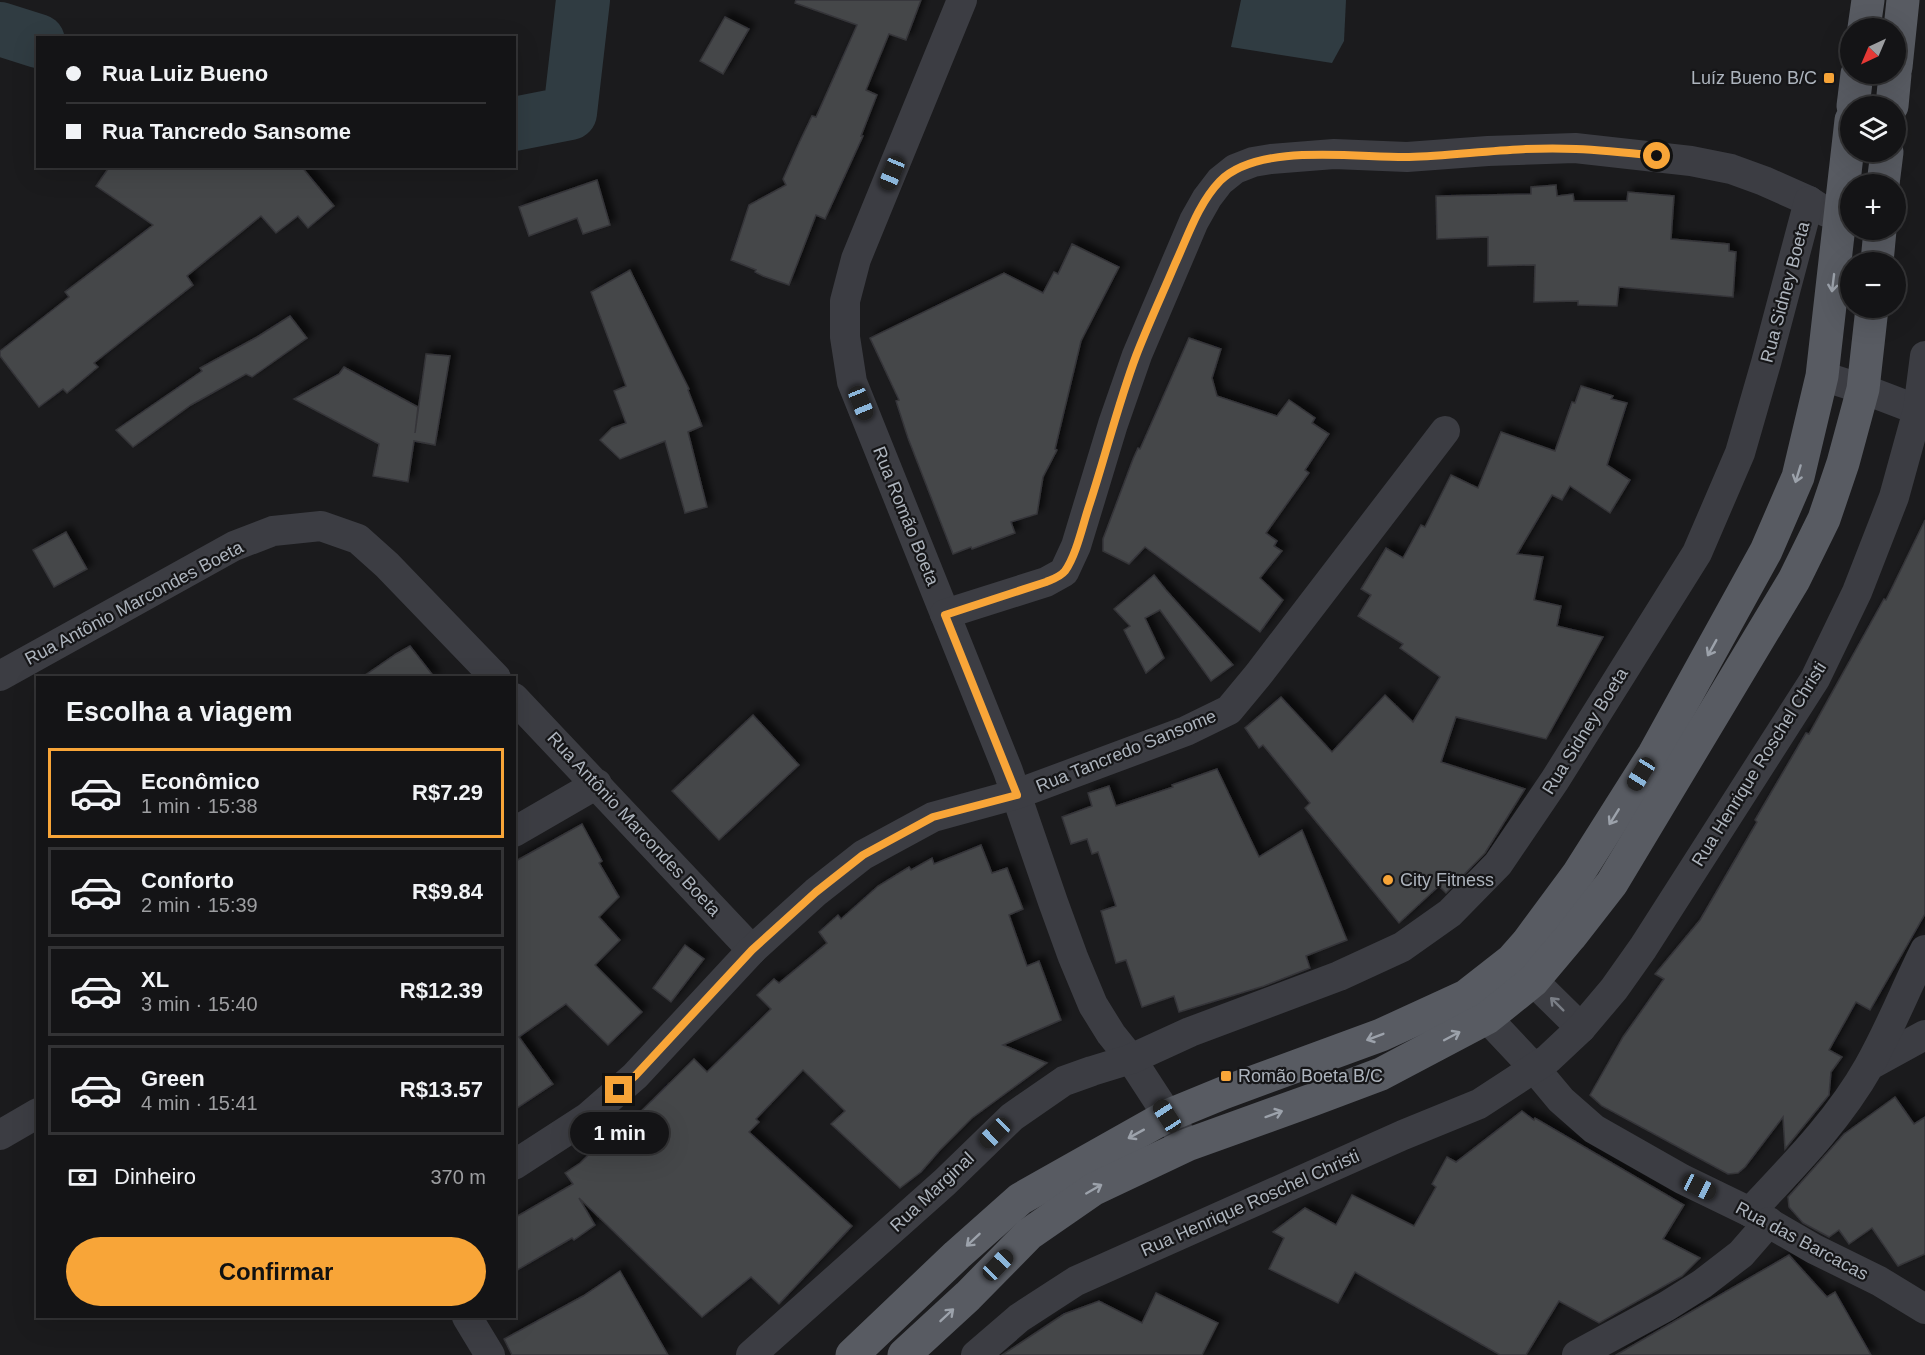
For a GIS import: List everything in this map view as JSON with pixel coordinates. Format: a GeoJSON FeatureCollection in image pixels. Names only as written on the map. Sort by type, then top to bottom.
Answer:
{"type":"FeatureCollection","features":[{"type":"Feature","properties":{"kind":"main road"},"geometry":{"type":"LineString","coordinates":[[1865,18],[1868,0]]}},
{"type":"Feature","properties":{"kind":"main road"},"geometry":{"type":"LineString","coordinates":[[1901,18],[1903,0]]}},
{"type":"Feature","properties":{"kind":"main road"},"geometry":{"type":"LineString","coordinates":[[1522,970],[1527,943],[1578,874],[1654,754],[1766,551],[1798,477],[1822,376],[1842,240]]}},
{"type":"Feature","properties":{"kind":"main road"},"geometry":{"type":"LineString","coordinates":[[904,1355],[968,1296],[1029,1234],[1094,1189],[1187,1145],[1381,1074],[1570,937],[1611,883],[1794,580],[1824,519],[1843,463],[1863,389],[1871,318]]}},
{"type":"Feature","properties":{"kind":"main road"},"geometry":{"type":"LineString","coordinates":[[852,1355],[957,1255],[1020,1199],[1167,1116],[1382,1035],[1476,1007]]}},
{"type":"Feature","properties":{"kind":"street","name":"Rua Romão Boeta"},"geometry":{"type":"LineString","coordinates":[[962,0],[856,259],[845,301],[845,337],[852,382],[1017,795],[1053,902],[1093,1005],[1187,1145]]}},
{"type":"Feature","properties":{"kind":"street"},"geometry":{"type":"LineString","coordinates":[[945,615],[1046,582],[1057,578],[1064,572],[1076,546],[1113,424],[1150,324],[1194,221],[1220,181],[1235,169],[1253,162],[1271,159],[1334,154],[1407,157],[1575,148],[1691,161],[1731,169],[1809,201]]}},
{"type":"Feature","properties":{"kind":"street","name":"Rua Sidney Boeta"},"geometry":{"type":"LineString","coordinates":[[1809,201],[1840,191]]}},
{"type":"Feature","properties":{"kind":"street","name":"Rua Sidney Boeta"},"geometry":{"type":"LineString","coordinates":[[1809,201],[1840,218]]}},
{"type":"Feature","properties":{"kind":"street","name":"Rua Sidney Boeta"},"geometry":{"type":"LineString","coordinates":[[1131,1059],[1190,1032],[1339,976],[1402,947],[1450,913],[1498,864],[1555,780],[1697,553],[1740,453],[1809,201]]}},
{"type":"Feature","properties":{"kind":"street","name":"Rua Henrique Roschel Christi"},"geometry":{"type":"LineString","coordinates":[[976,1355],[1019,1318],[1076,1281],[1403,1135],[1479,1104],[1548,1059],[1581,1028],[1643,948],[1815,679],[1857,592],[1894,497],[1918,410],[1925,356]]}},
{"type":"Feature","properties":{"kind":"street"},"geometry":{"type":"LineString","coordinates":[[1822,376],[1918,410]]}},
{"type":"Feature","properties":{"kind":"street","name":"Rua Tancredo Sansome"},"geometry":{"type":"LineString","coordinates":[[516,1164],[588,1117],[635,1076],[752,950],[816,892],[863,855],[933,817],[1017,795],[1186,731],[1229,710],[1445,431]]}},
{"type":"Feature","properties":{"kind":"street","name":"Rua Antônio Marcondes Boeta"},"geometry":{"type":"LineString","coordinates":[[0,676],[234,546],[273,531],[321,526],[358,538],[494,676]]}},
{"type":"Feature","properties":{"kind":"street","name":"Rua Antônio Marcondes Boeta"},"geometry":{"type":"LineString","coordinates":[[516,700],[752,950]]}},
{"type":"Feature","properties":{"kind":"street"},"geometry":{"type":"LineString","coordinates":[[516,831],[597,784]]}},
{"type":"Feature","properties":{"kind":"street"},"geometry":{"type":"LineString","coordinates":[[1577,1355],[1667,1306],[1702,1284],[1741,1254],[1759,1217],[1805,1152],[1847,1100],[1870,1065],[1925,950]]}},
{"type":"Feature","properties":{"kind":"street"},"geometry":{"type":"LineString","coordinates":[[1522,970],[1581,1028]]}},
{"type":"Feature","properties":{"kind":"street"},"geometry":{"type":"LineString","coordinates":[[1476,1007],[1534,1069]]}},
{"type":"Feature","properties":{"kind":"street"},"geometry":{"type":"LineString","coordinates":[[1870,1065],[1925,1035]]}},
{"type":"Feature","properties":{"kind":"street","name":"Rua Marginal"},"geometry":{"type":"LineString","coordinates":[[751,1355],[945,1182],[1012,1117],[1064,1081],[1131,1059]]}},
{"type":"Feature","properties":{"kind":"street","name":"Rua das Barcacas"},"geometry":{"type":"LineString","coordinates":[[1534,1069],[1561,1100],[1594,1130],[1682,1179],[1759,1217],[1814,1249],[1918,1296]]}},
{"type":"Feature","properties":{"kind":"street"},"geometry":{"type":"LineString","coordinates":[[0,1135],[36,1114]]}},
{"type":"Feature","properties":{"kind":"street"},"geometry":{"type":"LineString","coordinates":[[468,1318],[490,1355]]}},
{"type":"Feature","properties":{"kind":"shaded area"},"geometry":{"type":"Polygon","coordinates":[[[1241,0],[1346,0],[1344,41],[1332,63],[1231,47],[1241,0]]]}},
{"type":"Feature","properties":{"kind":"building"},"geometry":{"type":"Polygon","coordinates":[[[796,0],[921,0],[906,40],[889,34],[866,90],[877,95],[861,136],[863,136],[825,219],[816,215],[789,285],[763,276],[755,272],[756,270],[731,260],[749,205],[786,185],[783,179],[812,116],[816,117],[857,25],[795,3],[796,0]]]}},
{"type":"Feature","properties":{"kind":"building"},"geometry":{"type":"Polygon","coordinates":[[[725,17],[749,29],[723,74],[700,61],[725,17]]]}},
{"type":"Feature","properties":{"kind":"building"},"geometry":{"type":"Polygon","coordinates":[[[109,168],[303,168],[334,206],[308,228],[298,216],[276,233],[261,216],[187,276],[193,285],[94,363],[98,367],[67,393],[63,389],[39,407],[0,356],[0,351],[69,297],[65,292],[153,225],[96,186],[109,168]]]}},
{"type":"Feature","properties":{"kind":"building"},"geometry":{"type":"Polygon","coordinates":[[[597,180],[610,225],[583,234],[577,218],[529,236],[519,207],[597,180]]]}},
{"type":"Feature","properties":{"kind":"building"},"geometry":{"type":"Polygon","coordinates":[[[1556,185],[1557,196],[1573,194],[1574,201],[1627,201],[1628,192],[1674,196],[1671,239],[1729,244],[1729,251],[1736,252],[1733,297],[1619,287],[1617,306],[1578,305],[1578,301],[1534,302],[1535,265],[1488,266],[1488,237],[1437,239],[1436,196],[1531,194],[1531,187],[1556,185]]]}},
{"type":"Feature","properties":{"kind":"building"},"geometry":{"type":"Polygon","coordinates":[[[1072,244],[1119,267],[1081,341],[1055,449],[1057,450],[1043,477],[1037,514],[1011,522],[1015,533],[953,554],[908,438],[896,401],[899,400],[870,338],[1004,273],[1043,293],[1054,272],[1058,274],[1072,244]]]}},
{"type":"Feature","properties":{"kind":"building"},"geometry":{"type":"Polygon","coordinates":[[[630,270],[689,389],[702,426],[688,432],[707,507],[685,513],[665,441],[620,459],[600,440],[612,428],[626,423],[614,391],[626,386],[591,292],[630,270]]]}},
{"type":"Feature","properties":{"kind":"building"},"geometry":{"type":"Polygon","coordinates":[[[290,316],[307,338],[252,377],[246,374],[191,405],[133,447],[116,430],[202,371],[200,368],[290,316]]]}},
{"type":"Feature","properties":{"kind":"building"},"geometry":{"type":"Polygon","coordinates":[[[1189,338],[1221,349],[1212,378],[1217,396],[1277,416],[1289,400],[1315,418],[1312,423],[1329,434],[1305,470],[1309,473],[1266,533],[1277,541],[1274,546],[1282,551],[1260,578],[1283,600],[1260,632],[1145,547],[1129,564],[1103,551],[1103,539],[1133,459],[1138,448],[1140,449],[1189,338]]]}},
{"type":"Feature","properties":{"kind":"building"},"geometry":{"type":"Polygon","coordinates":[[[426,354],[450,356],[435,445],[414,441],[408,482],[373,476],[379,444],[294,399],[339,374],[344,367],[418,407],[415,433],[426,354]]]}},
{"type":"Feature","properties":{"kind":"building"},"geometry":{"type":"Polygon","coordinates":[[[1581,386],[1627,403],[1607,465],[1630,480],[1610,513],[1570,486],[1562,500],[1552,495],[1517,554],[1543,557],[1534,600],[1561,606],[1557,626],[1603,637],[1546,739],[1456,717],[1441,762],[1525,789],[1485,853],[1446,893],[1439,886],[1399,923],[1305,808],[1310,803],[1263,745],[1259,748],[1245,728],[1281,697],[1332,752],[1385,695],[1413,722],[1440,677],[1400,648],[1403,644],[1358,616],[1371,595],[1361,589],[1386,548],[1403,558],[1421,525],[1425,527],[1451,475],[1478,488],[1501,432],[1555,451],[1572,402],[1575,403],[1581,386]]]}},
{"type":"Feature","properties":{"kind":"building"},"geometry":{"type":"Polygon","coordinates":[[[1925,520],[1925,914],[1870,1010],[1856,1002],[1829,1050],[1842,1057],[1831,1072],[1829,1095],[1785,1149],[1783,1117],[1745,1167],[1738,1173],[1728,1174],[1602,1106],[1590,1095],[1623,1037],[1664,979],[1655,974],[1700,920],[1757,822],[1755,820],[1806,733],[1809,734],[1884,599],[1886,600],[1925,520]]]}},
{"type":"Feature","properties":{"kind":"building"},"geometry":{"type":"Polygon","coordinates":[[[66,532],[87,569],[54,587],[33,550],[66,532]]]}},
{"type":"Feature","properties":{"kind":"building"},"geometry":{"type":"Polygon","coordinates":[[[1154,575],[1233,665],[1211,681],[1160,610],[1145,618],[1164,658],[1146,673],[1124,630],[1130,626],[1114,609],[1154,575]]]}},
{"type":"Feature","properties":{"kind":"building"},"geometry":{"type":"Polygon","coordinates":[[[410,646],[433,676],[364,676],[410,646]]]}},
{"type":"Feature","properties":{"kind":"building"},"geometry":{"type":"Polygon","coordinates":[[[753,715],[799,765],[719,840],[672,791],[753,715]]]}},
{"type":"Feature","properties":{"kind":"building"},"geometry":{"type":"Polygon","coordinates":[[[1217,769],[1259,857],[1302,830],[1347,940],[1306,956],[1310,968],[1264,986],[1179,1012],[1174,996],[1142,1007],[1126,960],[1116,963],[1101,911],[1116,906],[1098,852],[1092,854],[1087,839],[1071,844],[1062,817],[1092,806],[1088,793],[1109,786],[1116,806],[1217,769]]]}},
{"type":"Feature","properties":{"kind":"building"},"geometry":{"type":"Polygon","coordinates":[[[582,824],[602,861],[599,863],[619,897],[599,917],[620,940],[595,965],[642,1012],[608,1045],[566,1004],[519,1037],[553,1084],[516,1109],[516,861],[582,824]]]}},
{"type":"Feature","properties":{"kind":"building"},"geometry":{"type":"Polygon","coordinates":[[[981,845],[992,873],[1007,868],[1023,909],[1009,915],[1027,966],[1039,961],[1061,1020],[1003,1045],[1047,1063],[972,1118],[921,1172],[900,1188],[831,1124],[845,1111],[803,1070],[756,1119],[759,1122],[749,1132],[852,1226],[779,1304],[751,1277],[702,1317],[579,1198],[595,1225],[574,1240],[572,1238],[516,1271],[516,1217],[573,1184],[565,1173],[580,1163],[616,1128],[620,1132],[694,1059],[707,1072],[771,1009],[757,995],[774,979],[779,983],[827,943],[819,932],[838,915],[841,919],[878,886],[909,867],[911,870],[932,858],[934,864],[981,845]]]}},
{"type":"Feature","properties":{"kind":"building"},"geometry":{"type":"Polygon","coordinates":[[[685,945],[704,959],[671,1002],[653,988],[685,945]]]}},
{"type":"Feature","properties":{"kind":"building"},"geometry":{"type":"Polygon","coordinates":[[[1895,1097],[1914,1124],[1925,1117],[1925,1254],[1898,1266],[1872,1228],[1849,1244],[1839,1230],[1829,1237],[1803,1223],[1789,1207],[1788,1197],[1844,1134],[1895,1097]]]}},
{"type":"Feature","properties":{"kind":"building"},"geometry":{"type":"Polygon","coordinates":[[[1522,1111],[1684,1205],[1663,1239],[1700,1258],[1682,1276],[1599,1323],[1559,1301],[1526,1355],[1500,1355],[1355,1272],[1338,1303],[1269,1269],[1284,1238],[1273,1232],[1305,1208],[1336,1225],[1352,1195],[1414,1226],[1436,1187],[1432,1184],[1447,1157],[1456,1162],[1522,1111]]]}},
{"type":"Feature","properties":{"kind":"building"},"geometry":{"type":"Polygon","coordinates":[[[1789,1255],[1827,1297],[1835,1292],[1871,1355],[1616,1355],[1789,1255]]]}},
{"type":"Feature","properties":{"kind":"building"},"geometry":{"type":"Polygon","coordinates":[[[620,1271],[668,1355],[512,1355],[504,1339],[583,1296],[620,1271]]]}},
{"type":"Feature","properties":{"kind":"building"},"geometry":{"type":"Polygon","coordinates":[[[1156,1293],[1218,1323],[1202,1355],[1002,1355],[1064,1314],[1099,1301],[1142,1323],[1156,1293]]]}},
{"type":"Feature","properties":{"kind":"waterway"},"geometry":{"type":"LineString","coordinates":[[516,124],[570,113],[583,0]]}},
{"type":"Feature","properties":{"kind":"waterway"},"geometry":{"type":"LineString","coordinates":[[0,29],[36,40]]}},
{"type":"Feature","properties":{"kind":"place","name":"Luíz Bueno B/C"},"geometry":{"type":"Point","coordinates":[1829,78]}},
{"type":"Feature","properties":{"kind":"place","name":"City Fitness"},"geometry":{"type":"Point","coordinates":[1388,880]}},
{"type":"Feature","properties":{"kind":"place","name":"Romão Boeta B/C"},"geometry":{"type":"Point","coordinates":[1226,1076]}},
{"type":"Feature","properties":{"kind":"route"},"geometry":{"type":"LineString","coordinates":[[619,1090],[635,1076],[752,950],[816,892],[863,855],[933,817],[1017,795],[945,615],[1046,582],[1057,578],[1064,572],[1076,546],[1113,424],[1137,355],[1194,221],[1220,181],[1235,169],[1253,162],[1334,154],[1407,157],[1575,148],[1657,156]]}}]}
